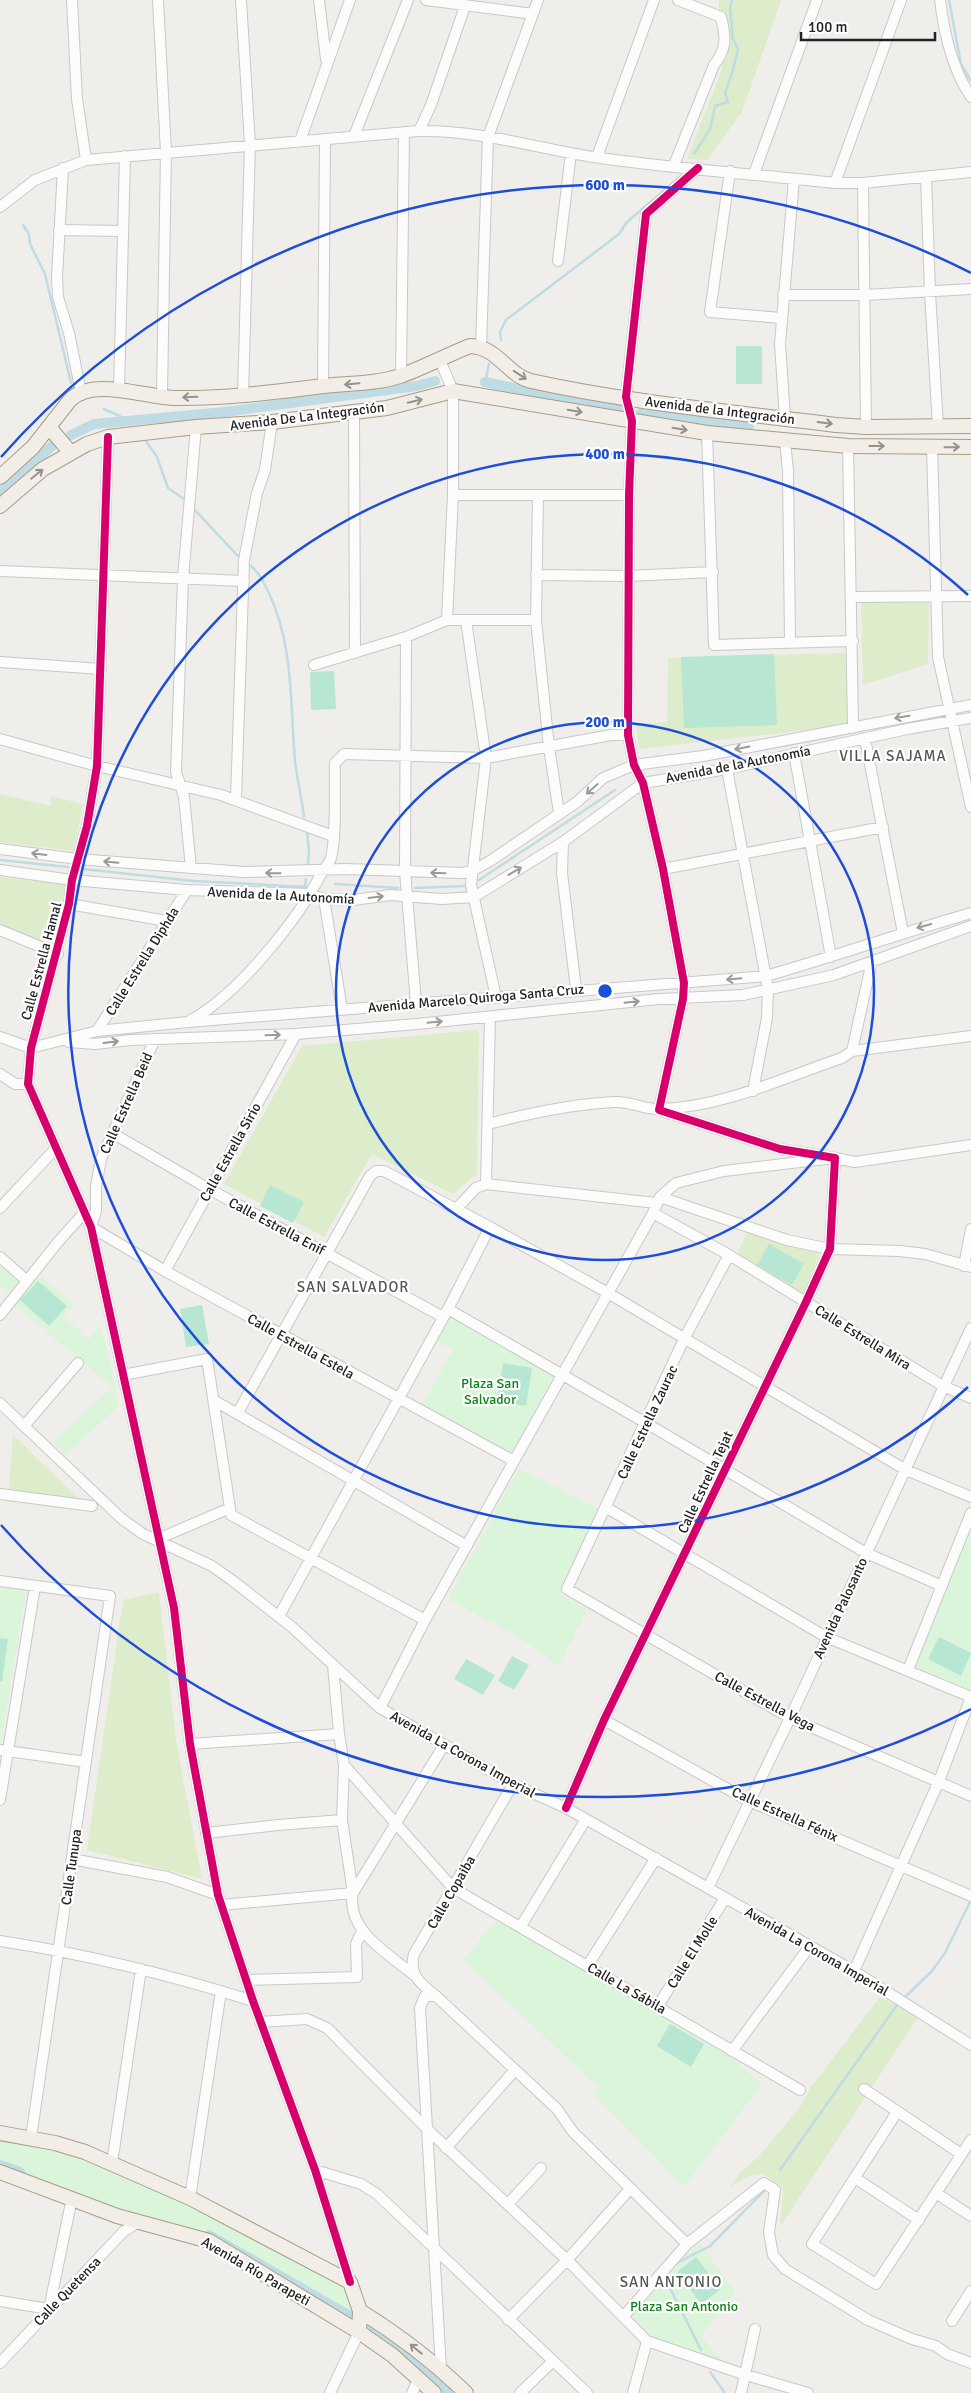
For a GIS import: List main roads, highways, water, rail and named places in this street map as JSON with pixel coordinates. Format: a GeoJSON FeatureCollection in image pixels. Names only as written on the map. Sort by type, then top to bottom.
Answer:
{"type":"FeatureCollection","features":[{"type":"Feature","properties":{"kind":"main road","name":"Avenida De La Integración"},"geometry":{"type":"LineString","coordinates":[[49,427],[70,400],[88,389],[162,395],[170,398],[276,393],[323,386],[381,381],[401,376],[470,346],[481,346]]}},
{"type":"Feature","properties":{"kind":"main road","name":"Avenida de la Integración"},"geometry":{"type":"LineString","coordinates":[[481,346],[523,379],[626,398],[866,427],[971,426]]}},
{"type":"Feature","properties":{"kind":"main road","name":"Avenida De La Integración"},"geometry":{"type":"LineString","coordinates":[[0,506],[43,469],[87,444],[108,437],[196,427],[272,422],[387,408],[452,391],[632,421]]}},
{"type":"Feature","properties":{"kind":"main road","name":"Avenida de la Integración"},"geometry":{"type":"LineString","coordinates":[[632,421],[707,433],[848,446],[971,446]]}},
{"type":"Feature","properties":{"kind":"main road"},"geometry":{"type":"LineString","coordinates":[[0,477],[33,447],[49,427],[71,453]]}},
{"type":"Feature","properties":{"kind":"main road"},"geometry":{"type":"LineString","coordinates":[[0,2133],[31,2138],[85,2152],[112,2163],[190,2198],[350,2282],[360,2311],[359,2332]]}},
{"type":"Feature","properties":{"kind":"main road","name":"Avenida Río Parapeti"},"geometry":{"type":"LineString","coordinates":[[0,2172],[138,2222],[209,2242],[359,2332],[392,2355],[434,2393]]}},
{"type":"Feature","properties":{"kind":"main road"},"geometry":{"type":"LineString","coordinates":[[360,2311],[399,2335],[441,2369],[466,2393]]}},
{"type":"Feature","properties":{"kind":"waterway"},"geometry":{"type":"LineString","coordinates":[[694,154],[710,129],[715,106],[728,102],[725,93],[738,49],[733,39],[730,8],[732,0]]}},
{"type":"Feature","properties":{"kind":"waterway"},"geometry":{"type":"LineString","coordinates":[[949,0],[961,64],[971,81]]}},
{"type":"Feature","properties":{"kind":"waterway"},"geometry":{"type":"LineString","coordinates":[[501,340],[500,332],[506,320],[619,234],[627,222],[681,176]]}},
{"type":"Feature","properties":{"kind":"waterway"},"geometry":{"type":"LineString","coordinates":[[23,225],[29,234],[30,244],[45,274],[71,383]]}},
{"type":"Feature","properties":{"kind":"waterway"},"geometry":{"type":"LineString","coordinates":[[485,382],[489,364]]}},
{"type":"Feature","properties":{"kind":"waterway"},"geometry":{"type":"LineString","coordinates":[[71,435],[94,424],[225,412],[417,386],[435,381]]}},
{"type":"Feature","properties":{"kind":"waterway"},"geometry":{"type":"LineString","coordinates":[[485,382],[629,411]]}},
{"type":"Feature","properties":{"kind":"waterway"},"geometry":{"type":"LineString","coordinates":[[104,409],[120,416]]}},
{"type":"Feature","properties":{"kind":"waterway"},"geometry":{"type":"LineString","coordinates":[[641,413],[749,426]]}},
{"type":"Feature","properties":{"kind":"waterway"},"geometry":{"type":"LineString","coordinates":[[143,437],[157,457],[168,488],[187,501]]}},
{"type":"Feature","properties":{"kind":"waterway"},"geometry":{"type":"LineString","coordinates":[[0,493],[52,446]]}},
{"type":"Feature","properties":{"kind":"waterway"},"geometry":{"type":"LineString","coordinates":[[192,507],[238,556]]}},
{"type":"Feature","properties":{"kind":"waterway"},"geometry":{"type":"LineString","coordinates":[[251,566],[259,575],[268,591],[276,611],[287,653],[295,761],[304,817]]}},
{"type":"Feature","properties":{"kind":"waterway"},"geometry":{"type":"LineString","coordinates":[[479,880],[615,790]]}},
{"type":"Feature","properties":{"kind":"waterway"},"geometry":{"type":"LineString","coordinates":[[307,833],[308,864]]}},
{"type":"Feature","properties":{"kind":"waterway"},"geometry":{"type":"LineString","coordinates":[[0,860],[68,867]]}},
{"type":"Feature","properties":{"kind":"waterway"},"geometry":{"type":"LineString","coordinates":[[83,869],[194,881],[306,887]]}},
{"type":"Feature","properties":{"kind":"waterway"},"geometry":{"type":"LineString","coordinates":[[305,887],[306,879]]}},
{"type":"Feature","properties":{"kind":"waterway"},"geometry":{"type":"LineString","coordinates":[[335,884],[398,888]]}},
{"type":"Feature","properties":{"kind":"waterway"},"geometry":{"type":"LineString","coordinates":[[415,888],[464,886]]}},
{"type":"Feature","properties":{"kind":"waterway"},"geometry":{"type":"LineString","coordinates":[[905,1997],[932,1971],[945,1953],[970,1902]]}},
{"type":"Feature","properties":{"kind":"waterway"},"geometry":{"type":"LineString","coordinates":[[780,2170],[897,2005]]}},
{"type":"Feature","properties":{"kind":"waterway"},"geometry":{"type":"LineString","coordinates":[[0,2165],[20,2172]]}},
{"type":"Feature","properties":{"kind":"waterway"},"geometry":{"type":"LineString","coordinates":[[675,2264],[710,2246],[767,2188]]}},
{"type":"Feature","properties":{"kind":"waterway"},"geometry":{"type":"LineString","coordinates":[[209,2235],[355,2319]]}},
{"type":"Feature","properties":{"kind":"waterway"},"geometry":{"type":"LineString","coordinates":[[664,2276],[701,2350]]}},
{"type":"Feature","properties":{"kind":"waterway"},"geometry":{"type":"LineString","coordinates":[[372,2329],[406,2352],[448,2393]]}},
{"type":"Feature","properties":{"kind":"waterway"},"geometry":{"type":"LineString","coordinates":[[710,2372],[725,2393]]}},
{"type":"Feature","properties":{"kind":"district","name":"VILLA SAJAMA"},"geometry":{"type":"Point","coordinates":[893,756]}},
{"type":"Feature","properties":{"kind":"district","name":"SAN SALVADOR"},"geometry":{"type":"Point","coordinates":[353,1287]}},
{"type":"Feature","properties":{"kind":"district","name":"SAN ANTONIO"},"geometry":{"type":"Point","coordinates":[671,2282]}},
{"type":"Feature","properties":{"kind":"park label","name":"Plaza San Salvador"},"geometry":{"type":"Point","coordinates":[490,1392]}},
{"type":"Feature","properties":{"kind":"park label","name":"Plaza San Antonio"},"geometry":{"type":"Point","coordinates":[684,2306]}}]}
